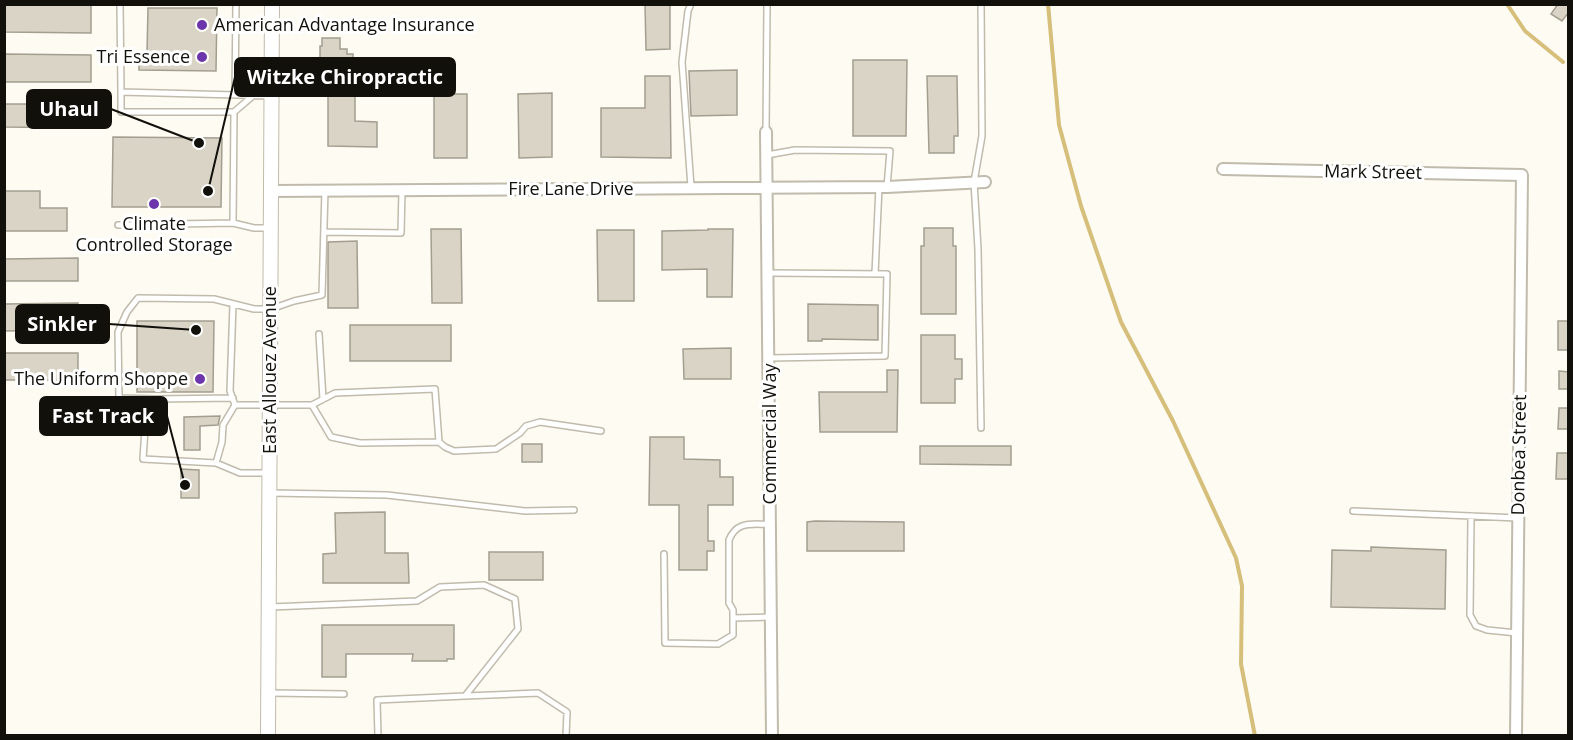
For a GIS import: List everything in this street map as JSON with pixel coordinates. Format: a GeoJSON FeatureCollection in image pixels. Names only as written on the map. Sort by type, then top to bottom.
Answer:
{"type":"FeatureCollection","features":[{"type":"Feature","properties":{"kind":"street","name":"East Allouez Avenue"},"geometry":{"type":"LineString","coordinates":[[268,735],[272,4]]}},
{"type":"Feature","properties":{"kind":"street","name":"Commercial Way"},"geometry":{"type":"LineString","coordinates":[[766,132],[772,735]]}},
{"type":"Feature","properties":{"kind":"street","name":"Mark Street"},"geometry":{"type":"LineString","coordinates":[[1224,169],[1522,175]]}},
{"type":"Feature","properties":{"kind":"street","name":"Donbea Street"},"geometry":{"type":"LineString","coordinates":[[1516,735],[1522,175]]}},
{"type":"Feature","properties":{"kind":"street","name":"Fire Lane Drive"},"geometry":{"type":"LineString","coordinates":[[271,190],[879,187],[979,182]]}},
{"type":"Feature","properties":{"kind":"lane"},"geometry":{"type":"LineString","coordinates":[[120,4],[121,112],[234,112],[255,94]]}},
{"type":"Feature","properties":{"kind":"lane"},"geometry":{"type":"LineString","coordinates":[[235,94],[236,4]]}},
{"type":"Feature","properties":{"kind":"lane"},"geometry":{"type":"LineString","coordinates":[[691,4],[688,11],[682,62],[691,188]]}},
{"type":"Feature","properties":{"kind":"lane"},"geometry":{"type":"LineString","coordinates":[[766,132],[767,4]]}},
{"type":"Feature","properties":{"kind":"lane"},"geometry":{"type":"LineString","coordinates":[[981,4],[982,136],[978,249],[981,428]]}},
{"type":"Feature","properties":{"kind":"lane"},"geometry":{"type":"LineString","coordinates":[[121,92],[272,96]]}},
{"type":"Feature","properties":{"kind":"lane"},"geometry":{"type":"LineString","coordinates":[[233,223],[234,112]]}},
{"type":"Feature","properties":{"kind":"lane"},"geometry":{"type":"LineString","coordinates":[[767,155],[795,150],[890,151],[879,187],[875,274]]}},
{"type":"Feature","properties":{"kind":"lane"},"geometry":{"type":"LineString","coordinates":[[325,190],[322,295],[270,309],[254,309],[214,299],[138,298],[127,312],[118,332],[119,398],[234,402],[270,406],[312,405],[335,393],[435,389],[440,442],[454,452],[496,449],[520,433],[526,426],[540,422],[601,431]]}},
{"type":"Feature","properties":{"kind":"lane"},"geometry":{"type":"LineString","coordinates":[[324,232],[401,233],[402,190]]}},
{"type":"Feature","properties":{"kind":"lane"},"geometry":{"type":"LineString","coordinates":[[118,225],[233,223],[254,228],[271,228]]}},
{"type":"Feature","properties":{"kind":"lane"},"geometry":{"type":"LineString","coordinates":[[769,273],[888,274],[885,356],[769,358]]}},
{"type":"Feature","properties":{"kind":"lane"},"geometry":{"type":"LineString","coordinates":[[216,463],[222,442],[223,425],[234,402],[230,391],[233,304]]}},
{"type":"Feature","properties":{"kind":"lane"},"geometry":{"type":"LineString","coordinates":[[319,334],[324,399]]}},
{"type":"Feature","properties":{"kind":"lane"},"geometry":{"type":"LineString","coordinates":[[156,399],[156,415],[145,429],[144,459],[216,463],[240,472],[270,473]]}},
{"type":"Feature","properties":{"kind":"lane"},"geometry":{"type":"LineString","coordinates":[[312,405],[331,437],[360,443],[440,442]]}},
{"type":"Feature","properties":{"kind":"lane"},"geometry":{"type":"LineString","coordinates":[[270,493],[387,495],[525,511],[574,510]]}},
{"type":"Feature","properties":{"kind":"lane"},"geometry":{"type":"LineString","coordinates":[[1353,511],[1518,519]]}},
{"type":"Feature","properties":{"kind":"lane"},"geometry":{"type":"LineString","coordinates":[[1471,516],[1470,615],[1476,627],[1517,633]]}},
{"type":"Feature","properties":{"kind":"lane"},"geometry":{"type":"LineString","coordinates":[[664,554],[665,643],[718,644],[733,635],[733,610],[729,603],[729,540],[739,525],[770,524]]}},
{"type":"Feature","properties":{"kind":"lane"},"geometry":{"type":"LineString","coordinates":[[269,607],[417,601],[440,587],[484,585],[515,599],[518,629],[465,696]]}},
{"type":"Feature","properties":{"kind":"lane"},"geometry":{"type":"LineString","coordinates":[[733,618],[771,616]]}},
{"type":"Feature","properties":{"kind":"lane"},"geometry":{"type":"LineString","coordinates":[[268,693],[344,694]]}},
{"type":"Feature","properties":{"kind":"lane"},"geometry":{"type":"LineString","coordinates":[[378,735],[377,700],[538,693],[567,712],[566,735]]}},
{"type":"Feature","properties":{"kind":"building"},"geometry":{"type":"Polygon","coordinates":[[[4,4],[91,4],[91,33],[4,32],[4,4]]]}},
{"type":"Feature","properties":{"kind":"building"},"geometry":{"type":"Polygon","coordinates":[[[645,4],[670,4],[670,49],[646,50],[645,4]]]}},
{"type":"Feature","properties":{"kind":"building"},"geometry":{"type":"Polygon","coordinates":[[[1558,4],[1569,4],[1569,12],[1562,21],[1551,14],[1558,4]]]}},
{"type":"Feature","properties":{"kind":"building"},"geometry":{"type":"Polygon","coordinates":[[[148,8],[217,8],[216,71],[139,70],[139,52],[147,52],[148,8]]]}},
{"type":"Feature","properties":{"kind":"building"},"geometry":{"type":"Polygon","coordinates":[[[322,38],[340,38],[340,49],[347,49],[347,54],[353,54],[353,69],[336,69],[336,64],[320,64],[322,38]]]}},
{"type":"Feature","properties":{"kind":"building"},"geometry":{"type":"Polygon","coordinates":[[[4,54],[91,55],[91,82],[4,82],[4,54]]]}},
{"type":"Feature","properties":{"kind":"building"},"geometry":{"type":"Polygon","coordinates":[[[853,60],[907,60],[906,136],[853,136],[853,60]]]}},
{"type":"Feature","properties":{"kind":"building"},"geometry":{"type":"Polygon","coordinates":[[[737,70],[737,115],[691,116],[689,71],[737,70]]]}},
{"type":"Feature","properties":{"kind":"building"},"geometry":{"type":"Polygon","coordinates":[[[645,76],[670,76],[671,158],[601,157],[601,108],[645,108],[645,76]]]}},
{"type":"Feature","properties":{"kind":"building"},"geometry":{"type":"Polygon","coordinates":[[[927,76],[957,76],[958,136],[954,136],[954,153],[929,153],[927,76]]]}},
{"type":"Feature","properties":{"kind":"building"},"geometry":{"type":"Polygon","coordinates":[[[328,93],[355,93],[355,121],[377,122],[377,147],[328,146],[328,93]]]}},
{"type":"Feature","properties":{"kind":"building"},"geometry":{"type":"Polygon","coordinates":[[[552,93],[552,157],[519,158],[518,94],[552,93]]]}},
{"type":"Feature","properties":{"kind":"building"},"geometry":{"type":"Polygon","coordinates":[[[434,94],[467,94],[467,158],[434,158],[434,94]]]}},
{"type":"Feature","properties":{"kind":"building"},"geometry":{"type":"Polygon","coordinates":[[[4,104],[91,104],[91,128],[4,127],[4,104]]]}},
{"type":"Feature","properties":{"kind":"building"},"geometry":{"type":"Polygon","coordinates":[[[113,137],[222,138],[221,207],[112,207],[113,137]]]}},
{"type":"Feature","properties":{"kind":"building"},"geometry":{"type":"Polygon","coordinates":[[[4,191],[40,191],[40,208],[67,208],[67,231],[4,231],[4,191]]]}},
{"type":"Feature","properties":{"kind":"building"},"geometry":{"type":"Polygon","coordinates":[[[924,228],[953,228],[953,246],[956,246],[956,314],[921,314],[921,246],[924,246],[924,228]]]}},
{"type":"Feature","properties":{"kind":"building"},"geometry":{"type":"Polygon","coordinates":[[[431,229],[461,229],[462,303],[432,303],[431,229]]]}},
{"type":"Feature","properties":{"kind":"building"},"geometry":{"type":"Polygon","coordinates":[[[733,229],[732,297],[707,297],[707,269],[662,270],[662,231],[733,229]]]}},
{"type":"Feature","properties":{"kind":"building"},"geometry":{"type":"Polygon","coordinates":[[[597,230],[634,230],[634,301],[598,301],[597,230]]]}},
{"type":"Feature","properties":{"kind":"building"},"geometry":{"type":"Polygon","coordinates":[[[357,241],[358,308],[328,308],[328,242],[357,241]]]}},
{"type":"Feature","properties":{"kind":"building"},"geometry":{"type":"Polygon","coordinates":[[[78,258],[78,281],[4,281],[4,259],[78,258]]]}},
{"type":"Feature","properties":{"kind":"building"},"geometry":{"type":"Polygon","coordinates":[[[78,303],[78,330],[4,331],[4,304],[78,303]]]}},
{"type":"Feature","properties":{"kind":"building"},"geometry":{"type":"Polygon","coordinates":[[[808,304],[878,305],[878,340],[808,341],[808,304]]]}},
{"type":"Feature","properties":{"kind":"building"},"geometry":{"type":"Polygon","coordinates":[[[137,321],[214,321],[213,392],[137,392],[137,321]]]}},
{"type":"Feature","properties":{"kind":"building"},"geometry":{"type":"Polygon","coordinates":[[[1558,321],[1569,321],[1569,350],[1558,350],[1558,321]]]}},
{"type":"Feature","properties":{"kind":"building"},"geometry":{"type":"Polygon","coordinates":[[[350,325],[451,325],[451,361],[350,361],[350,325]]]}},
{"type":"Feature","properties":{"kind":"building"},"geometry":{"type":"Polygon","coordinates":[[[921,335],[955,335],[955,359],[962,359],[962,379],[955,379],[955,403],[921,403],[921,335]]]}},
{"type":"Feature","properties":{"kind":"building"},"geometry":{"type":"Polygon","coordinates":[[[731,348],[731,379],[684,379],[683,349],[731,348]]]}},
{"type":"Feature","properties":{"kind":"building"},"geometry":{"type":"Polygon","coordinates":[[[4,353],[78,353],[78,380],[4,380],[4,353]]]}},
{"type":"Feature","properties":{"kind":"building"},"geometry":{"type":"Polygon","coordinates":[[[887,370],[898,370],[897,432],[820,432],[819,392],[887,392],[887,370]]]}},
{"type":"Feature","properties":{"kind":"building"},"geometry":{"type":"Polygon","coordinates":[[[1559,371],[1569,372],[1569,389],[1559,389],[1559,371]]]}},
{"type":"Feature","properties":{"kind":"building"},"geometry":{"type":"Polygon","coordinates":[[[1559,408],[1569,408],[1569,429],[1558,429],[1559,408]]]}},
{"type":"Feature","properties":{"kind":"building"},"geometry":{"type":"Polygon","coordinates":[[[220,416],[218,425],[200,426],[200,450],[184,450],[184,417],[220,416]]]}},
{"type":"Feature","properties":{"kind":"building"},"geometry":{"type":"Polygon","coordinates":[[[650,437],[684,437],[684,459],[720,460],[720,477],[733,477],[733,505],[708,505],[708,541],[714,541],[714,551],[707,551],[707,570],[679,570],[679,505],[649,505],[650,437]]]}},
{"type":"Feature","properties":{"kind":"building"},"geometry":{"type":"Polygon","coordinates":[[[522,444],[542,444],[542,462],[522,462],[522,444]]]}},
{"type":"Feature","properties":{"kind":"building"},"geometry":{"type":"Polygon","coordinates":[[[920,446],[1011,446],[1011,465],[920,464],[920,446]]]}},
{"type":"Feature","properties":{"kind":"building"},"geometry":{"type":"Polygon","coordinates":[[[1557,453],[1569,453],[1569,479],[1556,479],[1557,453]]]}},
{"type":"Feature","properties":{"kind":"building"},"geometry":{"type":"Polygon","coordinates":[[[181,469],[199,470],[199,498],[181,498],[181,469]]]}},
{"type":"Feature","properties":{"kind":"building"},"geometry":{"type":"Polygon","coordinates":[[[385,512],[385,553],[408,553],[409,583],[323,583],[323,554],[336,553],[335,513],[385,512]]]}},
{"type":"Feature","properties":{"kind":"building"},"geometry":{"type":"Polygon","coordinates":[[[807,522],[904,522],[904,551],[807,551],[807,522]]]}},
{"type":"Feature","properties":{"kind":"building"},"geometry":{"type":"Polygon","coordinates":[[[1371,547],[1446,550],[1445,609],[1331,607],[1332,550],[1371,551],[1371,547]]]}},
{"type":"Feature","properties":{"kind":"building"},"geometry":{"type":"Polygon","coordinates":[[[489,552],[543,552],[543,580],[489,580],[489,552]]]}},
{"type":"Feature","properties":{"kind":"building"},"geometry":{"type":"Polygon","coordinates":[[[322,625],[454,625],[454,659],[412,661],[413,654],[346,654],[346,677],[322,677],[322,625]]]}},
{"type":"Feature","properties":{"kind":"waterway"},"geometry":{"type":"LineString","coordinates":[[1048,4],[1059,125],[1081,206],[1121,322],[1173,421],[1236,558],[1242,586],[1241,664],[1255,736]]}},
{"type":"Feature","properties":{"kind":"waterway"},"geometry":{"type":"LineString","coordinates":[[1507,4],[1525,31],[1563,62]]}},
{"type":"Feature","properties":{"kind":"place","name":"American Advantage Insurance"},"geometry":{"type":"Point","coordinates":[202,25]}},
{"type":"Feature","properties":{"kind":"place","name":"Tri Essence"},"geometry":{"type":"Point","coordinates":[202,57]}},
{"type":"Feature","properties":{"kind":"place","name":"Uhaul"},"geometry":{"type":"Point","coordinates":[199,143]}},
{"type":"Feature","properties":{"kind":"place","name":"Witzke Chiropractic"},"geometry":{"type":"Point","coordinates":[208,191]}},
{"type":"Feature","properties":{"kind":"place","name":"Climate Controlled Storage"},"geometry":{"type":"Point","coordinates":[154,204]}},
{"type":"Feature","properties":{"kind":"place","name":"Sinkler"},"geometry":{"type":"Point","coordinates":[196,330]}},
{"type":"Feature","properties":{"kind":"place","name":"The Uniform Shoppe"},"geometry":{"type":"Point","coordinates":[200,379]}},
{"type":"Feature","properties":{"kind":"place","name":"Fast Track"},"geometry":{"type":"Point","coordinates":[185,485]}}]}
